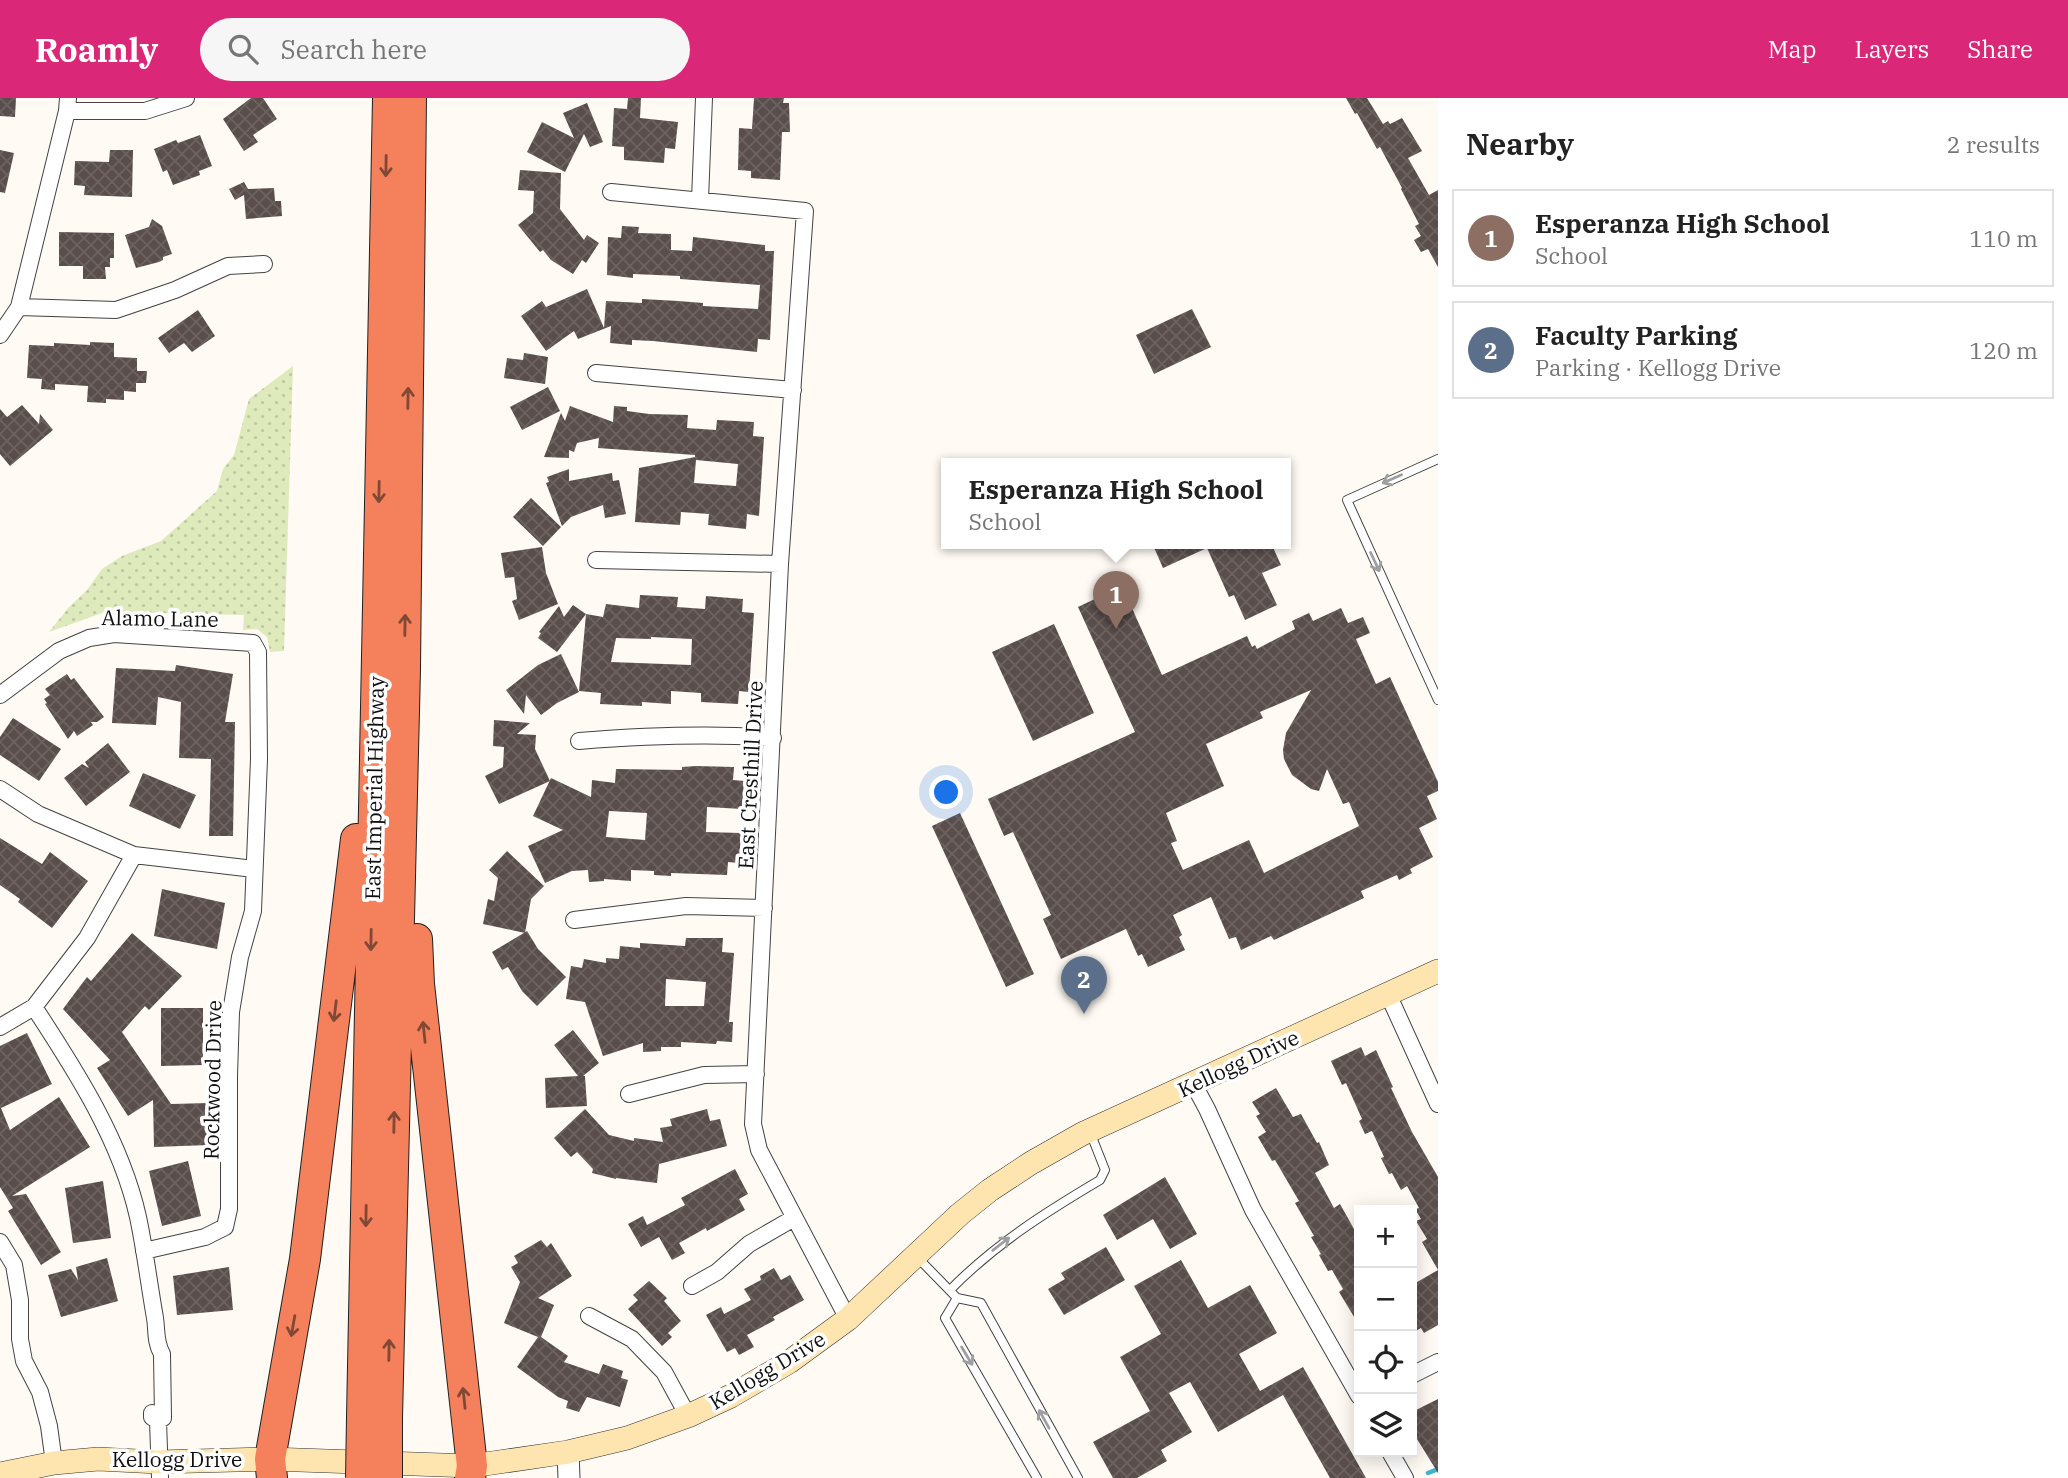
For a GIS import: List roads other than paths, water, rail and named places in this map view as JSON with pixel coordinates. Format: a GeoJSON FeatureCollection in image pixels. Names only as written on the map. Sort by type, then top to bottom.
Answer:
{"type":"FeatureCollection","features":[{"type":"Feature","properties":{"kind":"highway","name":"East Imperial Highway"},"geometry":{"type":"LineString","coordinates":[[387,98],[376,676],[375,1418],[387,1478]]}},
{"type":"Feature","properties":{"kind":"highway","name":"East Imperial Highway"},"geometry":{"type":"LineString","coordinates":[[361,1478],[375,1418],[405,669],[411,98]]}},
{"type":"Feature","properties":{"kind":"highway"},"geometry":{"type":"LineString","coordinates":[[405,669],[419,984],[471,1472]]}},
{"type":"Feature","properties":{"kind":"highway"},"geometry":{"type":"LineString","coordinates":[[271,1469],[305,1259],[376,676]]}},
{"type":"Feature","properties":{"kind":"main road","name":"Kellogg Drive"},"geometry":{"type":"LineString","coordinates":[[0,1474],[54,1463],[98,1459],[159,1470],[471,1472],[627,1438],[688,1416],[732,1396],[789,1362],[848,1319],[960,1214],[1031,1163],[1090,1131],[1438,971]]}},
{"type":"Feature","properties":{"kind":"street"},"geometry":{"type":"LineString","coordinates":[[0,335],[19,307],[68,104],[145,111],[186,98]]}},
{"type":"Feature","properties":{"kind":"street"},"geometry":{"type":"LineString","coordinates":[[611,192],[700,200],[704,98]]}},
{"type":"Feature","properties":{"kind":"street","name":"East Cresthill Drive"},"geometry":{"type":"LineString","coordinates":[[700,200],[805,211],[780,564],[753,1124],[758,1150],[848,1319]]}},
{"type":"Feature","properties":{"kind":"street"},"geometry":{"type":"LineString","coordinates":[[19,307],[116,310],[175,290],[228,266],[264,264]]}},
{"type":"Feature","properties":{"kind":"street"},"geometry":{"type":"LineString","coordinates":[[596,373],[793,390]]}},
{"type":"Feature","properties":{"kind":"street"},"geometry":{"type":"LineString","coordinates":[[596,559],[780,564]]}},
{"type":"Feature","properties":{"kind":"street","name":"Alamo Lane"},"geometry":{"type":"LineString","coordinates":[[0,695],[59,651],[89,638],[114,634],[253,643]]}},
{"type":"Feature","properties":{"kind":"street","name":"Rockwood Drive"},"geometry":{"type":"LineString","coordinates":[[144,1251],[205,1237],[225,1227],[229,1209],[231,1012],[240,957],[253,911],[260,695],[258,652],[253,643]]}},
{"type":"Feature","properties":{"kind":"street"},"geometry":{"type":"LineString","coordinates":[[579,741],[640,736],[732,735],[773,738]]}},
{"type":"Feature","properties":{"kind":"street"},"geometry":{"type":"LineString","coordinates":[[0,789],[38,814],[134,855],[254,869]]}},
{"type":"Feature","properties":{"kind":"street"},"geometry":{"type":"LineString","coordinates":[[0,1027],[34,1007],[87,938],[134,855]]}},
{"type":"Feature","properties":{"kind":"street"},"geometry":{"type":"LineString","coordinates":[[574,919],[686,906],[764,908]]}},
{"type":"Feature","properties":{"kind":"street"},"geometry":{"type":"LineString","coordinates":[[1388,994],[1438,1104]]}},
{"type":"Feature","properties":{"kind":"street"},"geometry":{"type":"LineString","coordinates":[[34,1007],[67,1057],[104,1127],[128,1183],[144,1251],[157,1345],[162,1354],[163,1418],[158,1422],[159,1470]]}},
{"type":"Feature","properties":{"kind":"street"},"geometry":{"type":"LineString","coordinates":[[629,1094],[704,1074],[756,1074]]}},
{"type":"Feature","properties":{"kind":"street"},"geometry":{"type":"LineString","coordinates":[[1193,1083],[1253,1210],[1358,1394]]}},
{"type":"Feature","properties":{"kind":"street"},"geometry":{"type":"LineString","coordinates":[[692,1286],[717,1272],[749,1244],[794,1218]]}},
{"type":"Feature","properties":{"kind":"street"},"geometry":{"type":"LineString","coordinates":[[0,1242],[14,1265],[20,1300],[20,1339],[24,1361],[40,1392],[49,1426],[54,1463]]}},
{"type":"Feature","properties":{"kind":"street"},"geometry":{"type":"LineString","coordinates":[[589,1316],[632,1339],[664,1372],[688,1416]]}},
{"type":"Feature","properties":{"kind":"street"},"geometry":{"type":"LineString","coordinates":[[1417,1372],[1438,1362]]}},
{"type":"Feature","properties":{"kind":"street"},"geometry":{"type":"LineString","coordinates":[[568,1452],[569,1478]]}},
{"type":"Feature","properties":{"kind":"street"},"geometry":{"type":"LineString","coordinates":[[1393,1457],[1405,1478]]}},
{"type":"Feature","properties":{"kind":"lane"},"geometry":{"type":"LineString","coordinates":[[1438,459],[1347,500],[1438,700]]}},
{"type":"Feature","properties":{"kind":"lane"},"geometry":{"type":"LineString","coordinates":[[950,1290],[1005,1240],[1042,1214],[1100,1180],[1105,1170],[1090,1131]]}},
{"type":"Feature","properties":{"kind":"lane"},"geometry":{"type":"LineString","coordinates":[[916,1256],[957,1297],[981,1303],[1078,1478]]}},
{"type":"Feature","properties":{"kind":"lane"},"geometry":{"type":"LineString","coordinates":[[957,1297],[945,1318],[1037,1478]]}},
{"type":"Feature","properties":{"kind":"waterway"},"geometry":{"type":"LineString","coordinates":[[1428,1473],[1438,1469]]}},
{"type":"Feature","properties":{"kind":"place","name":"Esperanza High School"},"geometry":{"type":"Point","coordinates":[1116,629]}},
{"type":"Feature","properties":{"kind":"place","name":"Faculty Parking"},"geometry":{"type":"Point","coordinates":[1084,1014]}}]}
